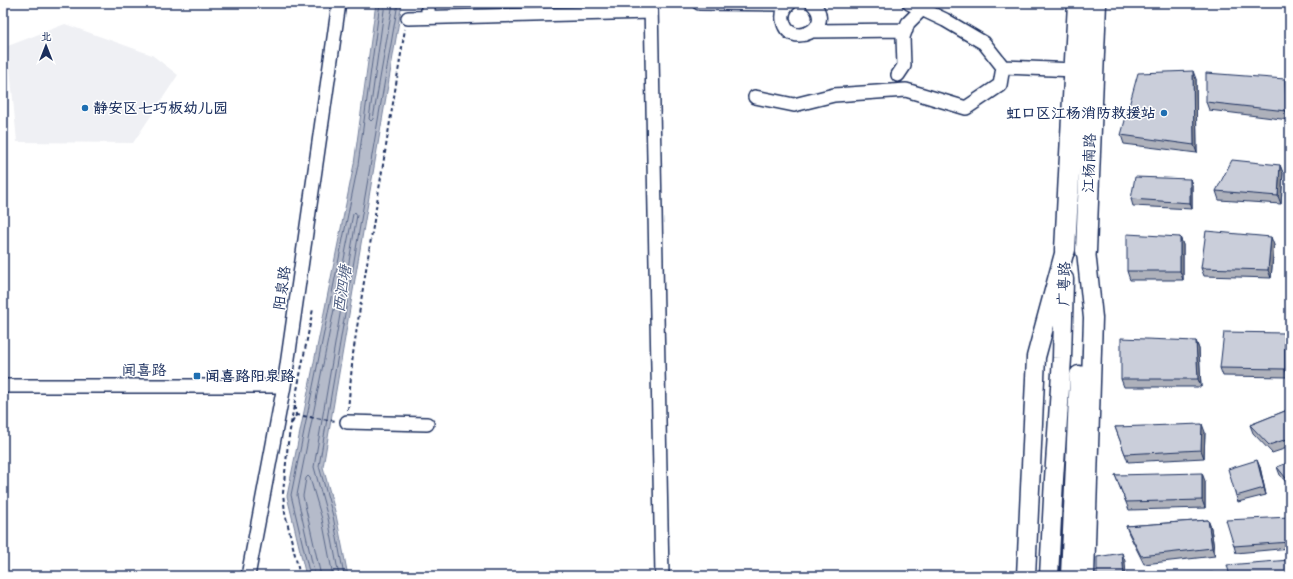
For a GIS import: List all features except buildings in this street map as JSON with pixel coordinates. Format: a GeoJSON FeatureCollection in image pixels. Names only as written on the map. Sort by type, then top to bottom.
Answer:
{"type":"FeatureCollection","features":[{"type":"Feature","properties":{"kind":"main road","name":"江杨南路"},"geometry":{"type":"LineString","coordinates":[[1065,250],[1078,3]]}},
{"type":"Feature","properties":{"kind":"main road","name":"江杨南路"},"geometry":{"type":"LineString","coordinates":[[1086,250],[1096,3]]}},
{"type":"Feature","properties":{"kind":"main road","name":"广粤路"},"geometry":{"type":"LineString","coordinates":[[1049,576],[1062,358],[1065,250]]}},
{"type":"Feature","properties":{"kind":"main road","name":"广粤路"},"geometry":{"type":"LineString","coordinates":[[1026,576],[1036,357],[1065,250]]}},
{"type":"Feature","properties":{"kind":"main road","name":"广粤路"},"geometry":{"type":"LineString","coordinates":[[1070,576],[1086,250]]}},
{"type":"Feature","properties":{"kind":"main road","name":"广粤路"},"geometry":{"type":"LineString","coordinates":[[1085,576],[1093,318],[1086,250]]}},
{"type":"Feature","properties":{"kind":"street","name":"阳泉路"},"geometry":{"type":"LineString","coordinates":[[248,576],[284,386],[339,3]]}},
{"type":"Feature","properties":{"kind":"street"},"geometry":{"type":"LineString","coordinates":[[428,3],[428,17]]}},
{"type":"Feature","properties":{"kind":"street"},"geometry":{"type":"LineString","coordinates":[[699,3],[788,3],[783,15],[784,26],[792,33],[803,35],[813,30],[818,24],[818,12],[812,3]]}},
{"type":"Feature","properties":{"kind":"street"},"geometry":{"type":"LineString","coordinates":[[755,97],[794,105],[834,95],[906,90],[966,108],[1000,84],[1003,67],[984,43],[945,20],[909,3]]}},
{"type":"Feature","properties":{"kind":"street"},"geometry":{"type":"LineString","coordinates":[[408,18],[544,9],[651,7],[662,576]]}},
{"type":"Feature","properties":{"kind":"street"},"geometry":{"type":"LineString","coordinates":[[898,75],[904,66],[903,36],[908,23],[922,9]]}},
{"type":"Feature","properties":{"kind":"street"},"geometry":{"type":"LineString","coordinates":[[813,30],[906,30]]}},
{"type":"Feature","properties":{"kind":"street"},"geometry":{"type":"LineString","coordinates":[[1003,67],[1074,70]]}},
{"type":"Feature","properties":{"kind":"street","name":"闻喜路"},"geometry":{"type":"LineString","coordinates":[[3,386],[284,386]]}},
{"type":"Feature","properties":{"kind":"street"},"geometry":{"type":"LineString","coordinates":[[343,422],[427,424]]}},
{"type":"Feature","properties":{"kind":"path"},"geometry":{"type":"LineString","coordinates":[[296,415],[343,422],[363,288],[408,18]]}},
{"type":"Feature","properties":{"kind":"path"},"geometry":{"type":"LineString","coordinates":[[300,576],[285,513],[283,493],[291,426],[313,309]]}},
{"type":"Feature","properties":{"kind":"path"},"geometry":{"type":"LineString","coordinates":[[291,426],[296,415],[295,403]]}},
{"type":"Feature","properties":{"kind":"shaded area","name":"静安区七巧板幼儿园"},"geometry":{"type":"Polygon","coordinates":[[[65,24],[152,55],[178,75],[133,143],[17,142],[8,46],[65,24]]]}},
{"type":"Feature","properties":{"kind":"water","name":"西泗塘"},"geometry":{"type":"Polygon","coordinates":[[[376,3],[402,3],[323,467],[336,515],[348,576],[306,576],[287,496],[354,164],[376,3]]]}},
{"type":"Feature","properties":{"kind":"place","name":"静安区七巧板幼儿园"},"geometry":{"type":"Point","coordinates":[85,108]}},
{"type":"Feature","properties":{"kind":"place","name":"虹口区江杨消防救援站"},"geometry":{"type":"Point","coordinates":[1164,113]}},
{"type":"Feature","properties":{"kind":"place","name":"闻喜路阳泉路"},"geometry":{"type":"Point","coordinates":[197,376]}}]}
